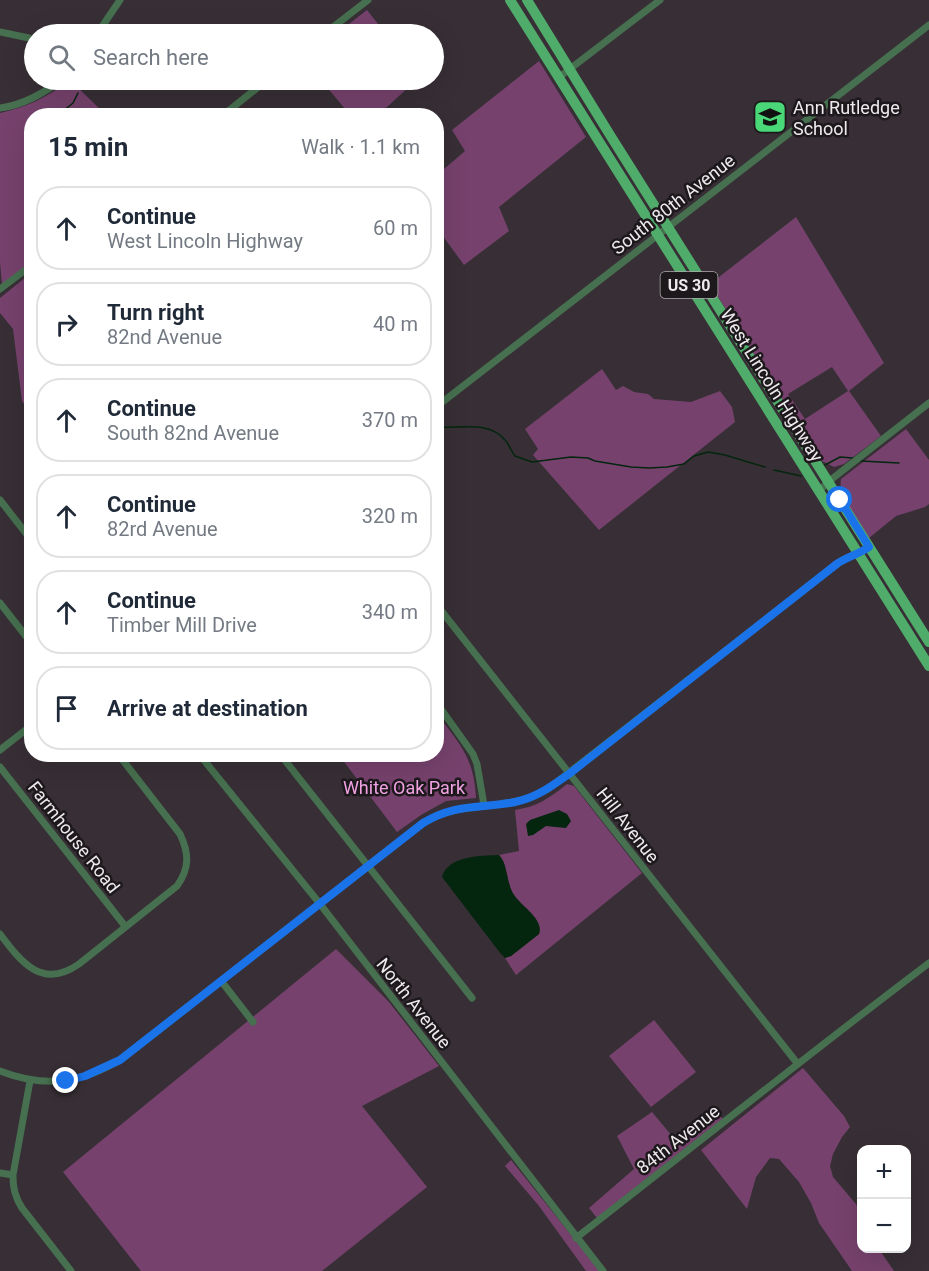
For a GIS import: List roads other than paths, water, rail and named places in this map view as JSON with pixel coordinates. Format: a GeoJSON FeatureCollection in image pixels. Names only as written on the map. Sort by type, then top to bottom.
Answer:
{"type":"FeatureCollection","features":[{"type":"Feature","properties":{"kind":"main road","name":"West Lincoln Highway"},"geometry":{"type":"LineString","coordinates":[[510,0],[819,491],[929,642]]}},
{"type":"Feature","properties":{"kind":"main road","name":"West Lincoln Highway"},"geometry":{"type":"LineString","coordinates":[[527,0],[828,482],[929,666]]}},
{"type":"Feature","properties":{"kind":"street"},"geometry":{"type":"LineString","coordinates":[[104,24],[120,0]]}},
{"type":"Feature","properties":{"kind":"street"},"geometry":{"type":"LineString","coordinates":[[337,24],[368,0]]}},
{"type":"Feature","properties":{"kind":"street"},"geometry":{"type":"LineString","coordinates":[[558,78],[660,0]]}},
{"type":"Feature","properties":{"kind":"street","name":"South 80th Avenue"},"geometry":{"type":"LineString","coordinates":[[444,401],[929,25]]}},
{"type":"Feature","properties":{"kind":"street"},"geometry":{"type":"LineString","coordinates":[[0,32],[24,37]]}},
{"type":"Feature","properties":{"kind":"street"},"geometry":{"type":"LineString","coordinates":[[0,108],[21,104],[47,90]]}},
{"type":"Feature","properties":{"kind":"street"},"geometry":{"type":"LineString","coordinates":[[232,108],[254,90]]}},
{"type":"Feature","properties":{"kind":"street"},"geometry":{"type":"LineString","coordinates":[[0,289],[24,271]]}},
{"type":"Feature","properties":{"kind":"street"},"geometry":{"type":"LineString","coordinates":[[819,491],[929,403]]}},
{"type":"Feature","properties":{"kind":"street"},"geometry":{"type":"LineString","coordinates":[[0,500],[24,531]]}},
{"type":"Feature","properties":{"kind":"street"},"geometry":{"type":"LineString","coordinates":[[0,1071],[30,1081],[66,1081],[112,1065],[222,982],[423,823],[439,814],[484,805],[515,802],[533,797],[548,789],[838,563],[864,550]]}},
{"type":"Feature","properties":{"kind":"street"},"geometry":{"type":"LineString","coordinates":[[0,603],[24,634]]}},
{"type":"Feature","properties":{"kind":"street","name":"Hill Avenue"},"geometry":{"type":"LineString","coordinates":[[444,614],[797,1063]]}},
{"type":"Feature","properties":{"kind":"street"},"geometry":{"type":"LineString","coordinates":[[444,712],[473,754],[477,764],[484,805]]}},
{"type":"Feature","properties":{"kind":"street"},"geometry":{"type":"LineString","coordinates":[[0,750],[24,731]]}},
{"type":"Feature","properties":{"kind":"street"},"geometry":{"type":"LineString","coordinates":[[0,934],[26,966],[37,972],[62,973],[75,967],[177,886],[184,876],[188,860],[186,846],[180,834],[124,762]]}},
{"type":"Feature","properties":{"kind":"street","name":"North Avenue"},"geometry":{"type":"LineString","coordinates":[[205,762],[320,904],[603,1271]]}},
{"type":"Feature","properties":{"kind":"street"},"geometry":{"type":"LineString","coordinates":[[286,762],[472,998]]}},
{"type":"Feature","properties":{"kind":"street","name":"Farmhouse Road"},"geometry":{"type":"LineString","coordinates":[[0,767],[125,926]]}},
{"type":"Feature","properties":{"kind":"street","name":"84th Avenue"},"geometry":{"type":"LineString","coordinates":[[576,1238],[797,1063],[929,963]]}},
{"type":"Feature","properties":{"kind":"street"},"geometry":{"type":"LineString","coordinates":[[222,982],[253,1022]]}},
{"type":"Feature","properties":{"kind":"street"},"geometry":{"type":"LineString","coordinates":[[30,1081],[13,1175],[16,1198],[71,1271]]}},
{"type":"Feature","properties":{"kind":"street"},"geometry":{"type":"LineString","coordinates":[[0,1173],[13,1175]]}},
{"type":"Feature","properties":{"kind":"waterway"},"geometry":{"type":"LineString","coordinates":[[67,108],[73,103],[78,93]]}},
{"type":"Feature","properties":{"kind":"waterway"},"geometry":{"type":"LineString","coordinates":[[444,427],[473,427],[491,430],[505,440],[515,456],[532,462],[571,457],[588,458],[631,467],[667,467],[684,464],[694,456],[708,452],[765,467]]}},
{"type":"Feature","properties":{"kind":"waterway"},"geometry":{"type":"LineString","coordinates":[[825,465],[840,457],[853,458]]}},
{"type":"Feature","properties":{"kind":"waterway"},"geometry":{"type":"LineString","coordinates":[[861,461],[899,463]]}},
{"type":"Feature","properties":{"kind":"waterway"},"geometry":{"type":"LineString","coordinates":[[774,470],[801,476]]}},
{"type":"Feature","properties":{"kind":"place","name":"Ann Rutledge School"},"geometry":{"type":"Point","coordinates":[770,117]}},
{"type":"Feature","properties":{"kind":"park label","name":"White Oak Park"},"geometry":{"type":"Point","coordinates":[404,787]}}]}
